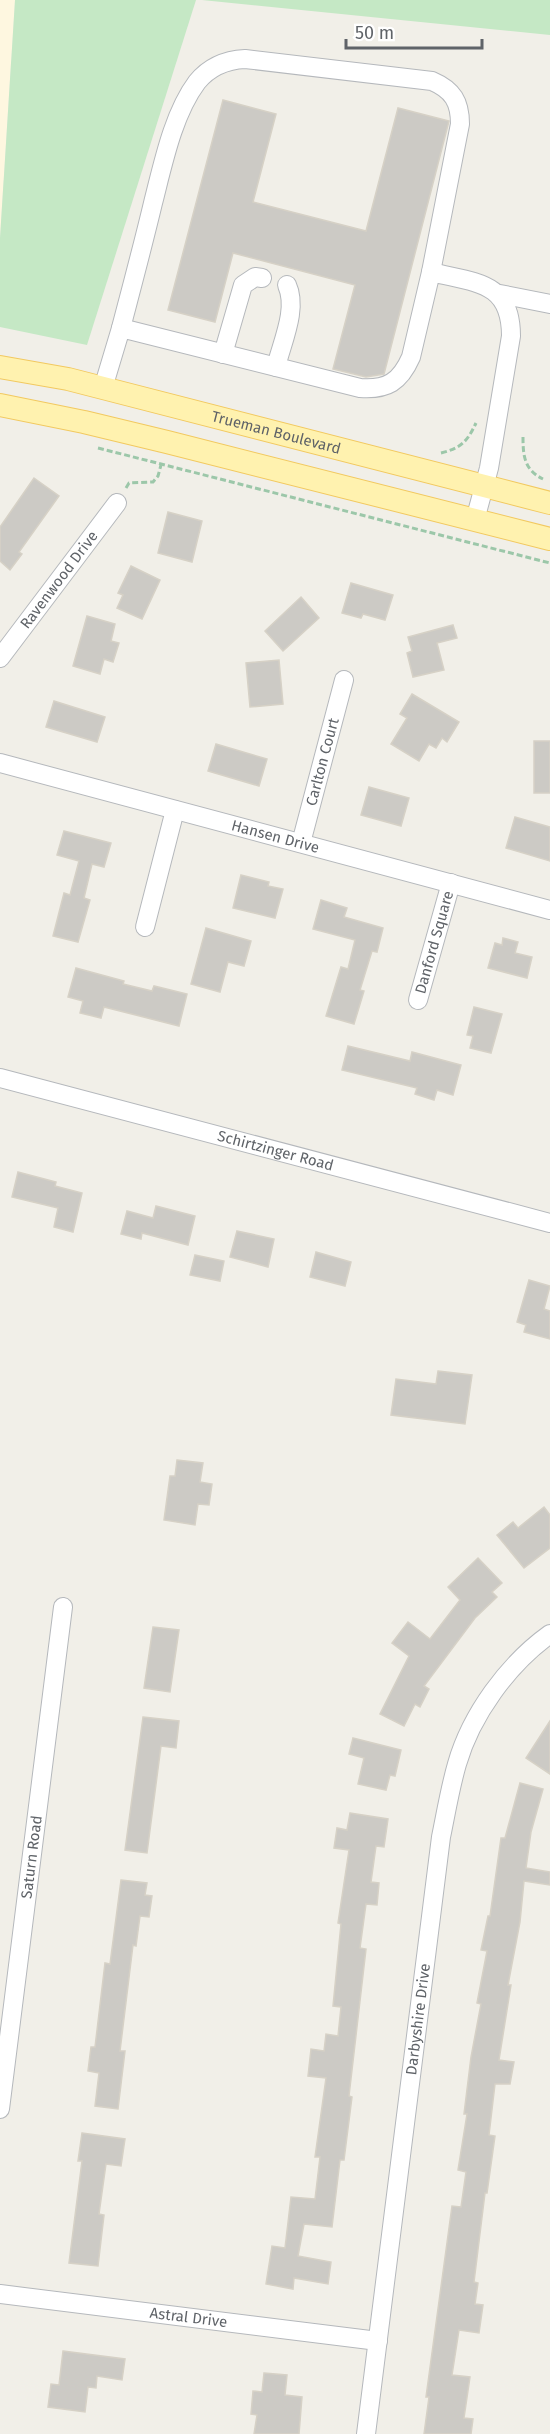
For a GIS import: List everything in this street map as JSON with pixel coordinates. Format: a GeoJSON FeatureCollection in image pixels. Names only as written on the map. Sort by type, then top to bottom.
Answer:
{"type":"FeatureCollection","features":[{"type":"Feature","properties":{"kind":"main road","name":"Trueman Boulevard"},"geometry":{"type":"LineString","coordinates":[[0,367],[68,379],[550,504]]}},
{"type":"Feature","properties":{"kind":"main road"},"geometry":{"type":"LineString","coordinates":[[0,405],[167,442],[550,539]]}},
{"type":"Feature","properties":{"kind":"street"},"geometry":{"type":"LineString","coordinates":[[104,388],[122,328],[166,151],[184,105],[197,82],[209,70],[231,60],[245,59],[432,81],[452,93],[460,111],[460,124],[431,272],[411,357],[398,379],[375,389],[360,388],[122,328]]}},
{"type":"Feature","properties":{"kind":"street"},"geometry":{"type":"LineString","coordinates":[[431,272],[487,287],[500,294],[550,304]]}},
{"type":"Feature","properties":{"kind":"street"},"geometry":{"type":"LineString","coordinates":[[223,354],[243,285],[255,277],[262,278]]}},
{"type":"Feature","properties":{"kind":"street"},"geometry":{"type":"LineString","coordinates":[[276,367],[291,306],[292,295],[287,285]]}},
{"type":"Feature","properties":{"kind":"street"},"geometry":{"type":"LineString","coordinates":[[475,520],[484,487],[510,336],[511,320],[507,305],[500,294]]}},
{"type":"Feature","properties":{"kind":"street","name":"Ravenwood Drive"},"geometry":{"type":"LineString","coordinates":[[0,658],[117,503]]}},
{"type":"Feature","properties":{"kind":"street","name":"Carlton Court"},"geometry":{"type":"LineString","coordinates":[[301,843],[344,680]]}},
{"type":"Feature","properties":{"kind":"street","name":"Hansen Drive"},"geometry":{"type":"LineString","coordinates":[[0,763],[550,910]]}},
{"type":"Feature","properties":{"kind":"street"},"geometry":{"type":"LineString","coordinates":[[145,927],[175,810]]}},
{"type":"Feature","properties":{"kind":"street","name":"Danford Square"},"geometry":{"type":"LineString","coordinates":[[418,1000],[451,883]]}},
{"type":"Feature","properties":{"kind":"street","name":"Schirtzinger Road"},"geometry":{"type":"LineString","coordinates":[[0,1078],[550,1223]]}},
{"type":"Feature","properties":{"kind":"street","name":"Saturn Road"},"geometry":{"type":"LineString","coordinates":[[0,2109],[63,1607]]}},
{"type":"Feature","properties":{"kind":"street","name":"Darbyshire Drive"},"geometry":{"type":"LineString","coordinates":[[366,2434],[441,1837],[457,1763],[471,1731],[491,1696],[513,1668],[550,1634]]}},
{"type":"Feature","properties":{"kind":"street","name":"Astral Drive"},"geometry":{"type":"LineString","coordinates":[[0,2294],[378,2341]]}},
{"type":"Feature","properties":{"kind":"path"},"geometry":{"type":"LineString","coordinates":[[523,437],[523,458],[534,475],[550,482]]}},
{"type":"Feature","properties":{"kind":"path"},"geometry":{"type":"LineString","coordinates":[[117,503],[129,483],[153,482],[158,476],[167,442]]}},
{"type":"Feature","properties":{"kind":"path"},"geometry":{"type":"LineString","coordinates":[[91,446],[161,466],[550,563]]}},
{"type":"Feature","properties":{"kind":"shaded area"},"geometry":{"type":"Polygon","coordinates":[[[0,0],[15,0],[0,238],[0,0]]]}},
{"type":"Feature","properties":{"kind":"green space"},"geometry":{"type":"Polygon","coordinates":[[[15,0],[196,0],[87,345],[0,327],[0,238],[15,0]]]}},
{"type":"Feature","properties":{"kind":"green space"},"geometry":{"type":"Polygon","coordinates":[[[202,0],[550,0],[550,35],[202,0]]]}},
{"type":"Feature","properties":{"kind":"building"},"geometry":{"type":"Polygon","coordinates":[[[223,100],[276,114],[253,202],[366,231],[398,108],[449,121],[384,374],[366,377],[333,369],[355,285],[233,253],[215,322],[168,310],[223,100]]]}},
{"type":"Feature","properties":{"kind":"building"},"geometry":{"type":"Polygon","coordinates":[[[34,478],[59,496],[19,552],[22,554],[10,570],[0,561],[0,527],[34,478]]]}},
{"type":"Feature","properties":{"kind":"building"},"geometry":{"type":"Polygon","coordinates":[[[168,512],[202,521],[192,562],[158,553],[168,512]]]}},
{"type":"Feature","properties":{"kind":"building"},"geometry":{"type":"Polygon","coordinates":[[[131,566],[160,580],[142,619],[117,608],[123,595],[118,593],[131,566]]]}},
{"type":"Feature","properties":{"kind":"building"},"geometry":{"type":"Polygon","coordinates":[[[351,583],[393,595],[385,620],[363,614],[361,618],[342,613],[351,583]]]}},
{"type":"Feature","properties":{"kind":"building"},"geometry":{"type":"Polygon","coordinates":[[[301,597],[319,618],[283,651],[265,631],[301,597]]]}},
{"type":"Feature","properties":{"kind":"building"},"geometry":{"type":"Polygon","coordinates":[[[87,616],[115,624],[111,641],[119,643],[113,662],[104,659],[100,674],[73,666],[87,616]]]}},
{"type":"Feature","properties":{"kind":"building"},"geometry":{"type":"Polygon","coordinates":[[[453,625],[457,638],[437,643],[444,670],[413,677],[407,653],[412,651],[408,637],[453,625]]]}},
{"type":"Feature","properties":{"kind":"building"},"geometry":{"type":"Polygon","coordinates":[[[279,660],[283,704],[250,707],[246,663],[279,660]]]}},
{"type":"Feature","properties":{"kind":"building"},"geometry":{"type":"Polygon","coordinates":[[[412,694],[459,722],[447,742],[442,738],[436,748],[429,744],[419,761],[391,744],[407,718],[400,714],[412,694]]]}},
{"type":"Feature","properties":{"kind":"building"},"geometry":{"type":"Polygon","coordinates":[[[54,701],[105,717],[97,742],[46,727],[54,701]]]}},
{"type":"Feature","properties":{"kind":"building"},"geometry":{"type":"Polygon","coordinates":[[[534,741],[550,741],[550,793],[534,793],[534,741]]]}},
{"type":"Feature","properties":{"kind":"building"},"geometry":{"type":"Polygon","coordinates":[[[216,744],[267,759],[259,786],[208,771],[216,744]]]}},
{"type":"Feature","properties":{"kind":"building"},"geometry":{"type":"Polygon","coordinates":[[[369,787],[409,798],[401,826],[361,815],[369,787]]]}},
{"type":"Feature","properties":{"kind":"building"},"geometry":{"type":"Polygon","coordinates":[[[515,817],[550,827],[550,861],[506,848],[515,817]]]}},
{"type":"Feature","properties":{"kind":"building"},"geometry":{"type":"Polygon","coordinates":[[[64,831],[111,843],[104,867],[92,864],[84,898],[90,900],[78,942],[53,936],[64,893],[70,895],[79,861],[57,855],[64,831]]]}},
{"type":"Feature","properties":{"kind":"building"},"geometry":{"type":"Polygon","coordinates":[[[241,875],[269,882],[268,886],[283,889],[275,918],[233,908],[241,875]]]}},
{"type":"Feature","properties":{"kind":"building"},"geometry":{"type":"Polygon","coordinates":[[[321,900],[347,908],[344,917],[383,928],[377,952],[372,951],[360,990],[364,991],[354,1024],[326,1016],[341,967],[348,969],[355,940],[313,929],[321,900]]]}},
{"type":"Feature","properties":{"kind":"building"},"geometry":{"type":"Polygon","coordinates":[[[206,928],[251,941],[244,966],[228,962],[220,992],[191,984],[206,928]]]}},
{"type":"Feature","properties":{"kind":"building"},"geometry":{"type":"Polygon","coordinates":[[[503,938],[518,942],[515,953],[532,957],[527,978],[488,968],[495,943],[502,945],[503,938]]]}},
{"type":"Feature","properties":{"kind":"building"},"geometry":{"type":"Polygon","coordinates":[[[76,968],[152,991],[154,986],[187,994],[179,1026],[104,1007],[101,1018],[80,1013],[83,1001],[68,997],[76,968]]]}},
{"type":"Feature","properties":{"kind":"building"},"geometry":{"type":"Polygon","coordinates":[[[474,1007],[502,1014],[491,1053],[470,1048],[473,1036],[467,1035],[474,1007]]]}},
{"type":"Feature","properties":{"kind":"building"},"geometry":{"type":"Polygon","coordinates":[[[348,1046],[410,1061],[412,1052],[461,1065],[453,1095],[437,1090],[434,1100],[415,1094],[417,1088],[342,1070],[348,1046]]]}},
{"type":"Feature","properties":{"kind":"building"},"geometry":{"type":"Polygon","coordinates":[[[18,1172],[56,1182],[55,1186],[82,1193],[73,1232],[54,1227],[58,1208],[12,1197],[18,1172]]]}},
{"type":"Feature","properties":{"kind":"building"},"geometry":{"type":"Polygon","coordinates":[[[156,1206],[195,1216],[188,1245],[142,1233],[141,1239],[121,1234],[127,1211],[153,1218],[156,1206]]]}},
{"type":"Feature","properties":{"kind":"building"},"geometry":{"type":"Polygon","coordinates":[[[237,1231],[274,1239],[268,1267],[230,1257],[237,1231]]]}},
{"type":"Feature","properties":{"kind":"building"},"geometry":{"type":"Polygon","coordinates":[[[316,1252],[351,1262],[345,1286],[310,1277],[316,1252]]]}},
{"type":"Feature","properties":{"kind":"building"},"geometry":{"type":"Polygon","coordinates":[[[195,1255],[224,1261],[220,1281],[190,1275],[195,1255]]]}},
{"type":"Feature","properties":{"kind":"building"},"geometry":{"type":"Polygon","coordinates":[[[529,1280],[550,1286],[544,1309],[550,1311],[550,1339],[524,1332],[526,1325],[517,1322],[529,1280]]]}},
{"type":"Feature","properties":{"kind":"building"},"geometry":{"type":"Polygon","coordinates":[[[438,1371],[472,1375],[465,1424],[391,1415],[396,1379],[436,1384],[438,1371]]]}},
{"type":"Feature","properties":{"kind":"building"},"geometry":{"type":"Polygon","coordinates":[[[177,1460],[203,1463],[200,1482],[212,1484],[209,1505],[198,1504],[195,1525],[164,1520],[170,1476],[175,1476],[177,1460]]]}},
{"type":"Feature","properties":{"kind":"building"},"geometry":{"type":"Polygon","coordinates":[[[544,1507],[550,1515],[550,1548],[524,1568],[497,1535],[513,1522],[518,1528],[544,1507]]]}},
{"type":"Feature","properties":{"kind":"building"},"geometry":{"type":"Polygon","coordinates":[[[478,1558],[502,1583],[492,1592],[497,1597],[475,1618],[424,1686],[429,1689],[420,1707],[415,1704],[404,1726],[380,1714],[409,1656],[392,1643],[408,1622],[430,1639],[460,1600],[448,1587],[478,1558]]]}},
{"type":"Feature","properties":{"kind":"building"},"geometry":{"type":"Polygon","coordinates":[[[153,1627],[179,1630],[170,1692],[144,1688],[153,1627]]]}},
{"type":"Feature","properties":{"kind":"building"},"geometry":{"type":"Polygon","coordinates":[[[143,1717],[179,1721],[176,1748],[161,1746],[147,1853],[125,1850],[143,1717]]]}},
{"type":"Feature","properties":{"kind":"building"},"geometry":{"type":"Polygon","coordinates":[[[550,1721],[550,1774],[526,1758],[550,1721]]]}},
{"type":"Feature","properties":{"kind":"building"},"geometry":{"type":"Polygon","coordinates":[[[353,1738],[401,1750],[395,1776],[390,1775],[386,1790],[358,1784],[364,1758],[349,1754],[353,1738]]]}},
{"type":"Feature","properties":{"kind":"building"},"geometry":{"type":"Polygon","coordinates":[[[520,1783],[543,1789],[531,1832],[526,1868],[550,1872],[550,1885],[524,1881],[520,1922],[508,1985],[511,1985],[499,2060],[514,2062],[510,2084],[495,2084],[489,2135],[495,2136],[474,2282],[478,2283],[475,2304],[483,2305],[479,2333],[459,2330],[452,2375],[470,2377],[464,2418],[473,2419],[471,2434],[424,2434],[429,2397],[426,2397],[452,2206],[461,2207],[466,2172],[458,2170],[467,2114],[464,2114],[471,2057],[481,2004],[477,2003],[487,1951],[481,1950],[488,1916],[490,1916],[501,1838],[505,1838],[520,1783]]]}},
{"type":"Feature","properties":{"kind":"building"},"geometry":{"type":"Polygon","coordinates":[[[350,1813],[388,1819],[384,1847],[376,1846],[371,1882],[379,1883],[377,1905],[366,1904],[360,1948],[366,1949],[349,2096],[352,2097],[344,2160],[340,2160],[332,2227],[304,2224],[298,2256],[331,2262],[328,2284],[294,2278],[293,2289],[266,2284],[272,2246],[285,2248],[291,2197],[315,2199],[320,2157],[315,2157],[326,2078],[308,2076],[311,2049],[324,2051],[326,2034],[338,2036],[341,2007],[333,2006],[341,1924],[338,1923],[349,1850],[334,1848],[337,1828],[347,1830],[350,1813]]]}},
{"type":"Feature","properties":{"kind":"building"},"geometry":{"type":"Polygon","coordinates":[[[121,1880],[147,1883],[145,1895],[152,1896],[149,1917],[140,1916],[136,1946],[133,1945],[120,2051],[125,2051],[118,2109],[95,2106],[99,2073],[88,2071],[91,2047],[95,2047],[105,1963],[110,1964],[121,1880]]]}},
{"type":"Feature","properties":{"kind":"building"},"geometry":{"type":"Polygon","coordinates":[[[82,2133],[125,2139],[121,2166],[106,2164],[99,2214],[104,2215],[98,2266],[69,2263],[82,2161],[78,2161],[82,2133]]]}},
{"type":"Feature","properties":{"kind":"building"},"geometry":{"type":"Polygon","coordinates":[[[63,2351],[125,2359],[122,2380],[97,2376],[96,2388],[88,2387],[85,2412],[48,2407],[51,2384],[59,2385],[63,2351]]]}},
{"type":"Feature","properties":{"kind":"building"},"geometry":{"type":"Polygon","coordinates":[[[264,2373],[287,2375],[285,2395],[302,2397],[299,2434],[254,2434],[257,2415],[251,2414],[253,2391],[262,2392],[264,2373]]]}}]}
